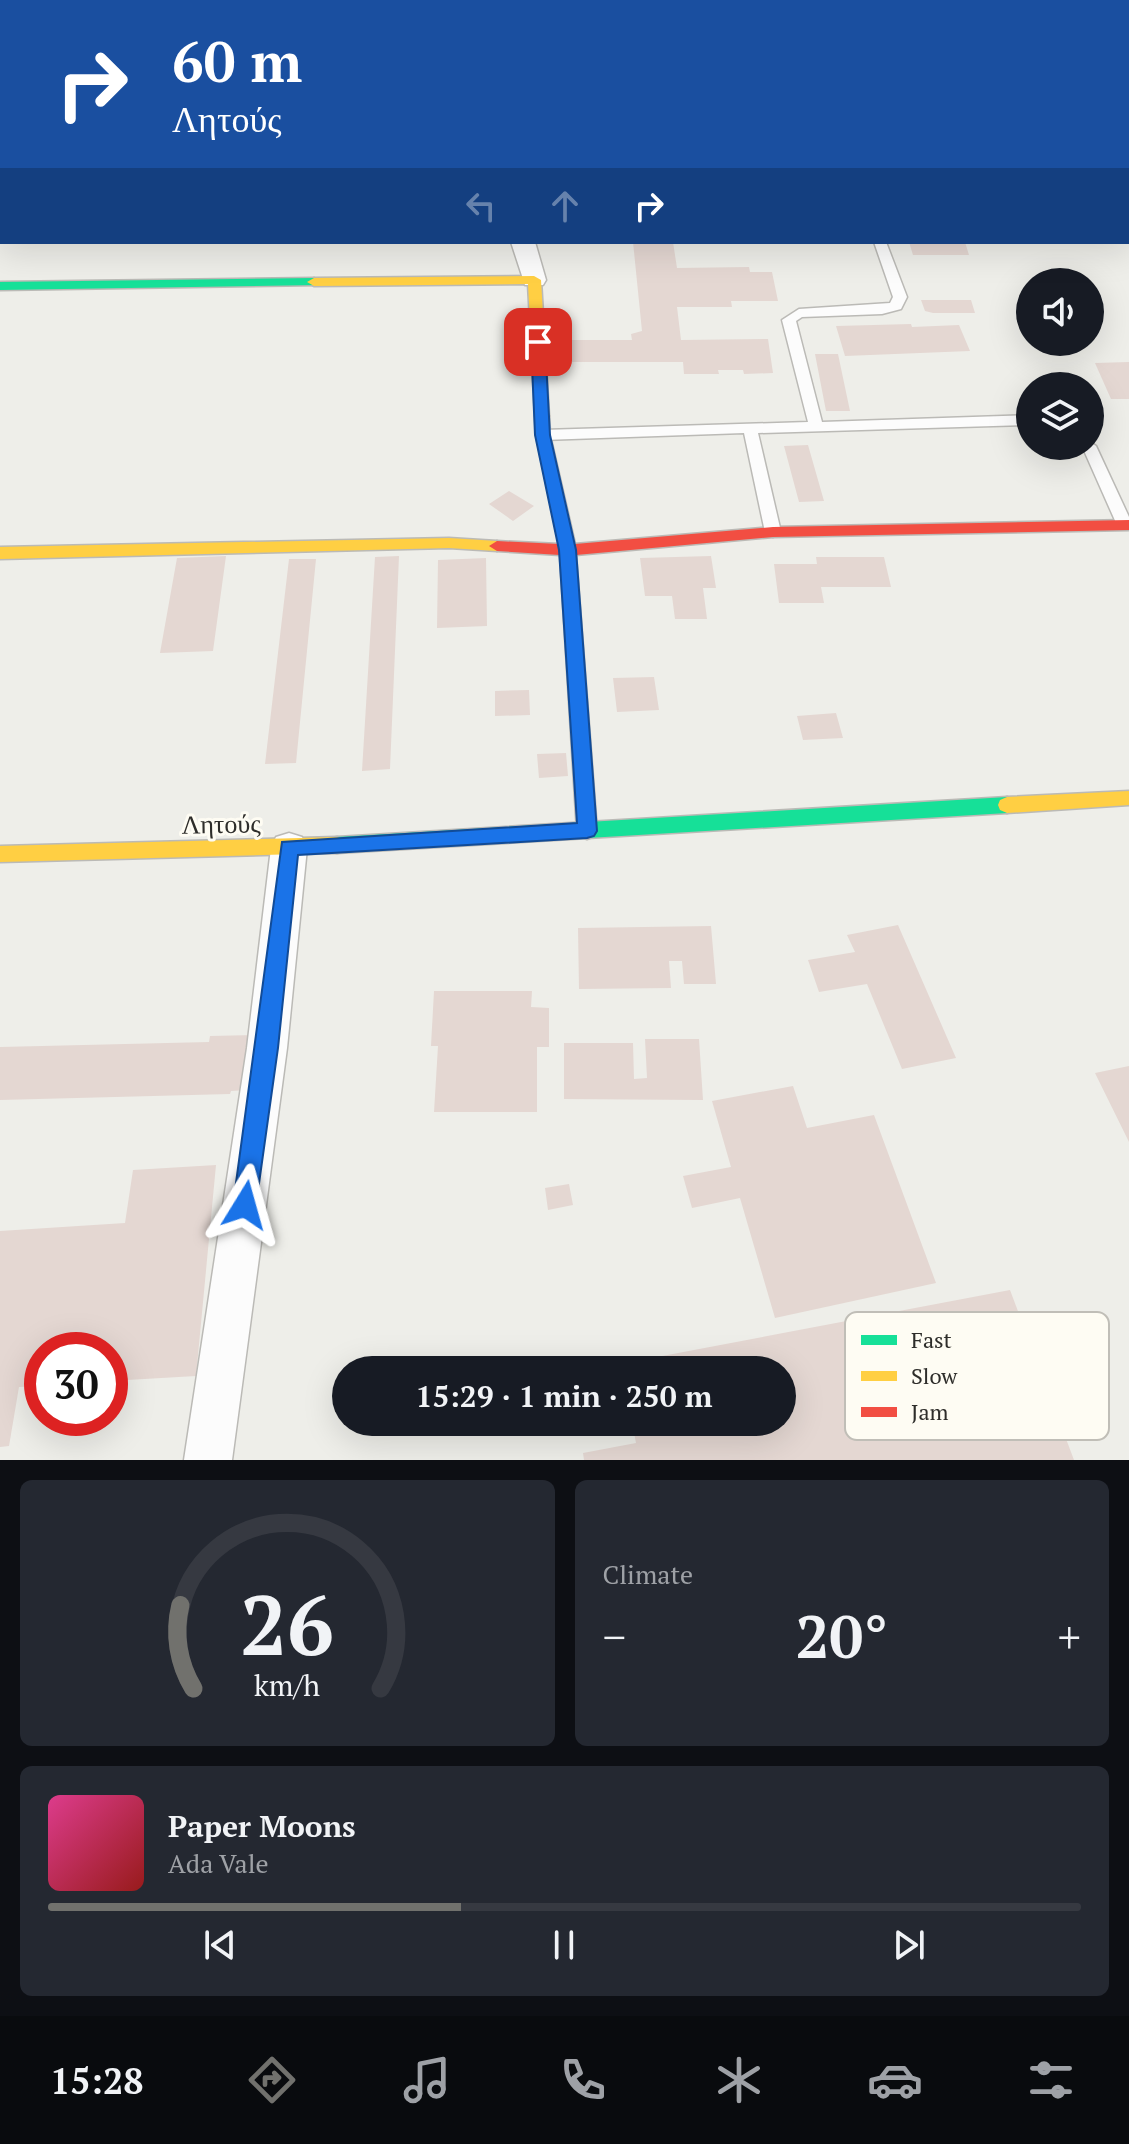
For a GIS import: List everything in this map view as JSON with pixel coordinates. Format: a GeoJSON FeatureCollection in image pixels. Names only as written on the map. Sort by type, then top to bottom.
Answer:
{"type":"FeatureCollection","features":[{"type":"Feature","properties":{"kind":"street"},"geometry":{"type":"LineString","coordinates":[[524,244],[534,280],[543,435],[568,550],[587,831]]}},
{"type":"Feature","properties":{"kind":"street"},"geometry":{"type":"LineString","coordinates":[[0,286],[534,280]]}},
{"type":"Feature","properties":{"kind":"street"},"geometry":{"type":"LineString","coordinates":[[0,553],[449,543],[568,550],[773,532],[1127,525]]}},
{"type":"Feature","properties":{"kind":"street","name":"Λητούς"},"geometry":{"type":"LineString","coordinates":[[0,854],[289,848],[1129,798]]}},
{"type":"Feature","properties":{"kind":"street"},"geometry":{"type":"LineString","coordinates":[[208,1460],[267,1048],[289,848]]}},
{"type":"Feature","properties":{"kind":"lane"},"geometry":{"type":"LineString","coordinates":[[816,426],[789,320],[799,313],[882,310],[896,306],[900,297],[881,244]]}},
{"type":"Feature","properties":{"kind":"lane"},"geometry":{"type":"LineString","coordinates":[[543,435],[1016,420]]}},
{"type":"Feature","properties":{"kind":"lane"},"geometry":{"type":"LineString","coordinates":[[750,429],[773,532]]}},
{"type":"Feature","properties":{"kind":"lane"},"geometry":{"type":"LineString","coordinates":[[1096,460],[1127,525]]}},
{"type":"Feature","properties":{"kind":"building"},"geometry":{"type":"Polygon","coordinates":[[[633,244],[673,244],[677,268],[749,267],[750,272],[772,272],[778,301],[731,301],[732,307],[677,307],[681,340],[768,339],[773,373],[744,374],[743,370],[718,370],[719,374],[684,374],[683,362],[572,362],[571,340],[632,340],[631,334],[642,331],[633,244]]]}},
{"type":"Feature","properties":{"kind":"building"},"geometry":{"type":"Polygon","coordinates":[[[910,244],[966,244],[969,255],[913,255],[910,244]]]}},
{"type":"Feature","properties":{"kind":"building"},"geometry":{"type":"Polygon","coordinates":[[[921,300],[971,300],[975,313],[933,313],[925,311],[921,300]]]}},
{"type":"Feature","properties":{"kind":"building"},"geometry":{"type":"Polygon","coordinates":[[[911,324],[912,327],[959,325],[970,351],[845,356],[836,326],[911,324]]]}},
{"type":"Feature","properties":{"kind":"building"},"geometry":{"type":"Polygon","coordinates":[[[815,354],[838,354],[850,411],[826,411],[815,354]]]}},
{"type":"Feature","properties":{"kind":"building"},"geometry":{"type":"Polygon","coordinates":[[[1129,362],[1129,399],[1111,399],[1104,383],[1104,372],[1099,372],[1095,363],[1129,362]]]}},
{"type":"Feature","properties":{"kind":"building"},"geometry":{"type":"Polygon","coordinates":[[[808,445],[824,501],[799,502],[784,446],[808,445]]]}},
{"type":"Feature","properties":{"kind":"building"},"geometry":{"type":"Polygon","coordinates":[[[509,491],[534,506],[513,521],[489,504],[509,491]]]}},
{"type":"Feature","properties":{"kind":"building"},"geometry":{"type":"Polygon","coordinates":[[[226,556],[213,651],[160,653],[177,558],[226,556]]]}},
{"type":"Feature","properties":{"kind":"building"},"geometry":{"type":"Polygon","coordinates":[[[399,556],[390,769],[362,771],[375,557],[399,556]]]}},
{"type":"Feature","properties":{"kind":"building"},"geometry":{"type":"Polygon","coordinates":[[[711,556],[716,588],[703,588],[707,619],[675,619],[672,596],[645,596],[640,558],[711,556]]]}},
{"type":"Feature","properties":{"kind":"building"},"geometry":{"type":"Polygon","coordinates":[[[816,557],[884,557],[891,587],[821,587],[824,603],[779,603],[774,564],[817,564],[816,557]]]}},
{"type":"Feature","properties":{"kind":"building"},"geometry":{"type":"Polygon","coordinates":[[[486,558],[487,626],[437,628],[438,560],[486,558]]]}},
{"type":"Feature","properties":{"kind":"building"},"geometry":{"type":"Polygon","coordinates":[[[289,559],[316,559],[296,763],[265,764],[289,559]]]}},
{"type":"Feature","properties":{"kind":"building"},"geometry":{"type":"Polygon","coordinates":[[[654,677],[659,710],[617,712],[613,678],[654,677]]]}},
{"type":"Feature","properties":{"kind":"building"},"geometry":{"type":"Polygon","coordinates":[[[529,690],[530,715],[495,716],[495,691],[529,690]]]}},
{"type":"Feature","properties":{"kind":"building"},"geometry":{"type":"Polygon","coordinates":[[[836,713],[843,738],[803,740],[797,716],[836,713]]]}},
{"type":"Feature","properties":{"kind":"building"},"geometry":{"type":"Polygon","coordinates":[[[566,753],[568,776],[539,778],[537,754],[566,753]]]}},
{"type":"Feature","properties":{"kind":"building"},"geometry":{"type":"Polygon","coordinates":[[[898,925],[956,1058],[902,1069],[867,984],[819,992],[808,960],[855,952],[847,935],[898,925]]]}},
{"type":"Feature","properties":{"kind":"building"},"geometry":{"type":"Polygon","coordinates":[[[711,926],[716,984],[684,984],[682,961],[669,961],[671,988],[579,989],[578,928],[711,926]]]}},
{"type":"Feature","properties":{"kind":"building"},"geometry":{"type":"Polygon","coordinates":[[[434,991],[532,991],[531,1007],[549,1008],[549,1047],[537,1047],[537,1112],[434,1112],[438,1046],[431,1046],[434,991]]]}},
{"type":"Feature","properties":{"kind":"building"},"geometry":{"type":"Polygon","coordinates":[[[255,1035],[248,1090],[231,1091],[230,1094],[0,1100],[0,1047],[209,1042],[210,1036],[255,1035]]]}},
{"type":"Feature","properties":{"kind":"building"},"geometry":{"type":"Polygon","coordinates":[[[645,1039],[699,1039],[703,1100],[564,1099],[564,1043],[633,1043],[634,1079],[647,1078],[645,1039]]]}},
{"type":"Feature","properties":{"kind":"building"},"geometry":{"type":"Polygon","coordinates":[[[1129,1066],[1129,1142],[1095,1073],[1129,1066]]]}},
{"type":"Feature","properties":{"kind":"building"},"geometry":{"type":"Polygon","coordinates":[[[793,1086],[807,1128],[874,1115],[936,1283],[775,1318],[740,1198],[692,1208],[683,1176],[731,1167],[712,1101],[793,1086]]]}},
{"type":"Feature","properties":{"kind":"building"},"geometry":{"type":"Polygon","coordinates":[[[216,1165],[196,1376],[128,1380],[128,1332],[24,1332],[24,1387],[19,1387],[9,1446],[0,1447],[0,1231],[125,1223],[133,1170],[216,1165]]]}},
{"type":"Feature","properties":{"kind":"building"},"geometry":{"type":"Polygon","coordinates":[[[569,1184],[573,1205],[548,1210],[545,1188],[569,1184]]]}},
{"type":"Feature","properties":{"kind":"building"},"geometry":{"type":"Polygon","coordinates":[[[1010,1290],[1018,1312],[894,1312],[1010,1290]]]}},
{"type":"Feature","properties":{"kind":"building"},"geometry":{"type":"Polygon","coordinates":[[[845,1321],[845,1440],[1066,1440],[1074,1460],[584,1460],[583,1453],[636,1443],[635,1436],[796,1436],[796,1356],[662,1356],[845,1321]]]}},
{"type":"Feature","properties":{"kind":"traffic: fast"},"geometry":{"type":"LineString","coordinates":[[0,286],[314,282]]}},
{"type":"Feature","properties":{"kind":"traffic: fast"},"geometry":{"type":"LineString","coordinates":[[337,845],[1007,805]]}},
{"type":"Feature","properties":{"kind":"traffic: slow"},"geometry":{"type":"LineString","coordinates":[[314,282],[534,280],[542,416]]}},
{"type":"Feature","properties":{"kind":"traffic: slow"},"geometry":{"type":"LineString","coordinates":[[0,553],[449,543],[497,546]]}},
{"type":"Feature","properties":{"kind":"traffic: slow"},"geometry":{"type":"LineString","coordinates":[[1007,805],[1129,798]]}},
{"type":"Feature","properties":{"kind":"traffic: slow"},"geometry":{"type":"LineString","coordinates":[[0,854],[337,845]]}},
{"type":"Feature","properties":{"kind":"traffic: jam"},"geometry":{"type":"LineString","coordinates":[[542,416],[543,435],[568,550],[587,831]]}},
{"type":"Feature","properties":{"kind":"traffic: jam"},"geometry":{"type":"LineString","coordinates":[[497,546],[568,550],[773,532],[1129,525]]}},
{"type":"Feature","properties":{"kind":"route"},"geometry":{"type":"LineString","coordinates":[[245,1205],[267,1048],[289,848],[587,831],[568,550],[543,435],[538,342]]}}]}
